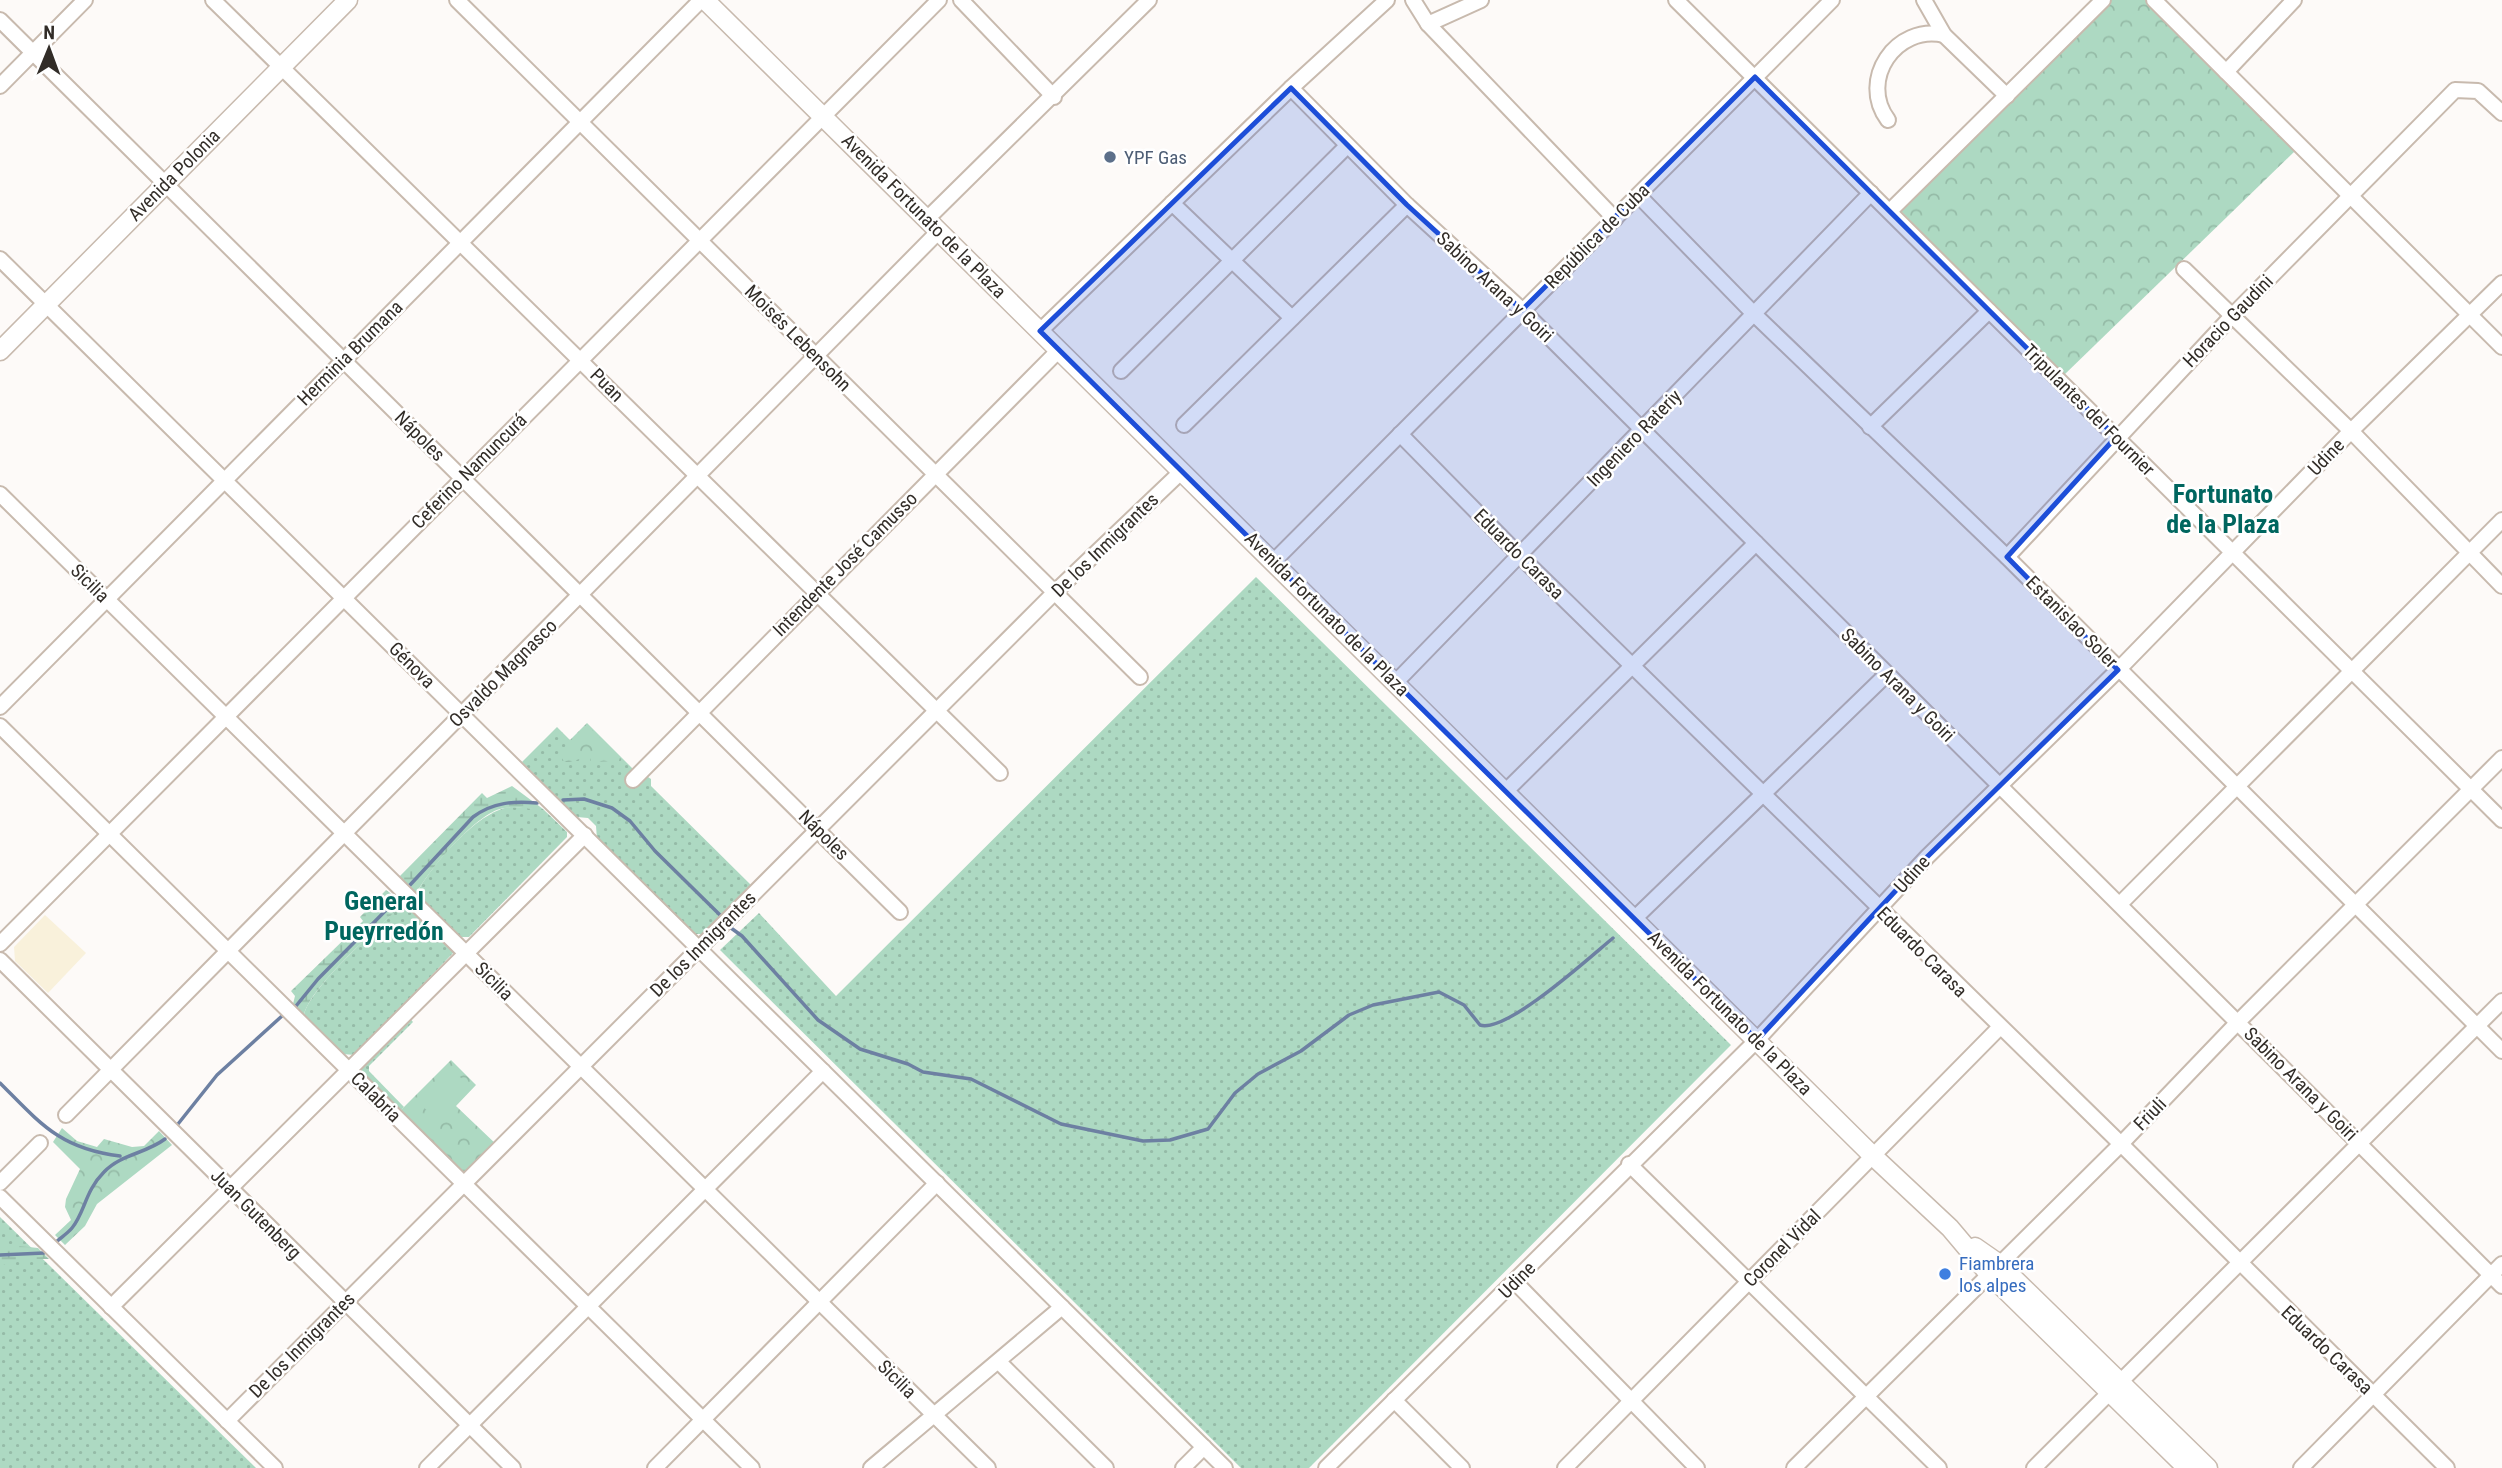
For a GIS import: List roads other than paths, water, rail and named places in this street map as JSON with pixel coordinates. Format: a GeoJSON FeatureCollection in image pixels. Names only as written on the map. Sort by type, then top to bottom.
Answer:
{"type":"FeatureCollection","features":[{"type":"Feature","properties":{"kind":"main road","name":"Avenida Polonia"},"geometry":{"type":"LineString","coordinates":[[0,351],[348,0]]}},
{"type":"Feature","properties":{"kind":"main road","name":"Avenida Fortunato de la Plaza"},"geometry":{"type":"LineString","coordinates":[[703,0],[1873,1156],[2115,1386],[2208,1468]]}},
{"type":"Feature","properties":{"kind":"main road","name":"Avenida Fortunato de la Plaza"},"geometry":{"type":"LineString","coordinates":[[2115,1386],[2187,1468]]}},
{"type":"Feature","properties":{"kind":"street"},"geometry":{"type":"LineString","coordinates":[[0,86],[85,0]]}},
{"type":"Feature","properties":{"kind":"street","name":"Puan"},"geometry":{"type":"LineString","coordinates":[[213,0],[581,358],[1000,773]]}},
{"type":"Feature","properties":{"kind":"street","name":"Moisés Lebensohn"},"geometry":{"type":"LineString","coordinates":[[457,0],[1140,677]]}},
{"type":"Feature","properties":{"kind":"street","name":"Herminia Brumana"},"geometry":{"type":"LineString","coordinates":[[0,707],[223,479],[703,0]]}},
{"type":"Feature","properties":{"kind":"street","name":"Ceferino Namuncurá"},"geometry":{"type":"LineString","coordinates":[[0,944],[939,0]]}},
{"type":"Feature","properties":{"kind":"street"},"geometry":{"type":"LineString","coordinates":[[961,0],[1055,97]]}},
{"type":"Feature","properties":{"kind":"street","name":"Osvaldo Magnasco"},"geometry":{"type":"LineString","coordinates":[[66,1115],[816,356],[933,225],[1149,0]]}},
{"type":"Feature","properties":{"kind":"street"},"geometry":{"type":"LineString","coordinates":[[1040,331],[1291,88],[1387,0]]}},
{"type":"Feature","properties":{"kind":"street"},"geometry":{"type":"LineString","coordinates":[[1413,0],[1428,24],[1615,219]]}},
{"type":"Feature","properties":{"kind":"street"},"geometry":{"type":"LineString","coordinates":[[1428,24],[1481,0]]}},
{"type":"Feature","properties":{"kind":"street","name":"Tripulantes del Fournier"},"geometry":{"type":"LineString","coordinates":[[1676,0],[2502,820]]}},
{"type":"Feature","properties":{"kind":"street","name":"República de Cuba"},"geometry":{"type":"LineString","coordinates":[[1273,561],[1522,310],[1639,197],[1832,0]]}},
{"type":"Feature","properties":{"kind":"street"},"geometry":{"type":"LineString","coordinates":[[1924,0],[1944,35],[2007,96]]}},
{"type":"Feature","properties":{"kind":"street"},"geometry":{"type":"LineString","coordinates":[[1890,211],[2103,0]]}},
{"type":"Feature","properties":{"kind":"street"},"geometry":{"type":"LineString","coordinates":[[2154,0],[2502,347]]}},
{"type":"Feature","properties":{"kind":"street"},"geometry":{"type":"LineString","coordinates":[[2226,72],[2294,0]]}},
{"type":"Feature","properties":{"kind":"street","name":"Nápoles"},"geometry":{"type":"LineString","coordinates":[[0,20],[900,912]]}},
{"type":"Feature","properties":{"kind":"street"},"geometry":{"type":"LineString","coordinates":[[1888,120],[1880,110],[1875,91],[1879,70],[1891,52],[1901,44],[1923,34],[1944,35]]}},
{"type":"Feature","properties":{"kind":"street","name":"Sabino Arana y Goiri"},"geometry":{"type":"LineString","coordinates":[[1291,88],[1407,205],[1522,310],[2502,1286]]}},
{"type":"Feature","properties":{"kind":"street","name":"Horacio Gaudini"},"geometry":{"type":"LineString","coordinates":[[2007,557],[2116,437],[2232,316],[2455,90],[2478,91],[2502,113]]}},
{"type":"Feature","properties":{"kind":"street"},"geometry":{"type":"LineString","coordinates":[[1121,371],[1230,260],[1348,146]]}},
{"type":"Feature","properties":{"kind":"street","name":"Ingeniero Rateriy"},"geometry":{"type":"LineString","coordinates":[[1396,682],[1871,193]]}},
{"type":"Feature","properties":{"kind":"street","name":"Estanislao Soler"},"geometry":{"type":"LineString","coordinates":[[1639,197],[1755,315],[2007,557],[2235,788],[2502,1051]]}},
{"type":"Feature","properties":{"kind":"street"},"geometry":{"type":"LineString","coordinates":[[1172,203],[1292,318]]}},
{"type":"Feature","properties":{"kind":"street"},"geometry":{"type":"LineString","coordinates":[[1184,425],[1407,205]]}},
{"type":"Feature","properties":{"kind":"street","name":"Génova"},"geometry":{"type":"LineString","coordinates":[[0,259],[1062,1307]]}},
{"type":"Feature","properties":{"kind":"street"},"geometry":{"type":"LineString","coordinates":[[2184,269],[2351,431],[2502,586]]}},
{"type":"Feature","properties":{"kind":"street","name":"Udine"},"geometry":{"type":"LineString","coordinates":[[1326,1468],[1515,1282],[1629,1164],[1757,1040],[1927,857],[2118,670],[2351,431],[2502,283]]}},
{"type":"Feature","properties":{"kind":"street"},"geometry":{"type":"LineString","coordinates":[[1871,427],[1989,311]]}},
{"type":"Feature","properties":{"kind":"street","name":"Intendente José Camusso"},"geometry":{"type":"LineString","coordinates":[[633,780],[934,473],[1059,350]]}},
{"type":"Feature","properties":{"kind":"street","name":"Eduardo Carasa"},"geometry":{"type":"LineString","coordinates":[[1400,434],[1632,667],[1999,1028],[2121,1144],[2447,1468]]}},
{"type":"Feature","properties":{"kind":"street","name":"De los Inmigrantes"},"geometry":{"type":"LineString","coordinates":[[227,1421],[936,710],[1182,471]]}},
{"type":"Feature","properties":{"kind":"street","name":"Sicilia"},"geometry":{"type":"LineString","coordinates":[[0,494],[988,1468]]}},
{"type":"Feature","properties":{"kind":"street"},"geometry":{"type":"LineString","coordinates":[[2120,904],[2502,520]]}},
{"type":"Feature","properties":{"kind":"street"},"geometry":{"type":"LineString","coordinates":[[1506,791],[1756,542]]}},
{"type":"Feature","properties":{"kind":"street"},"geometry":{"type":"LineString","coordinates":[[1635,918],[1761,793],[1886,675]]}},
{"type":"Feature","properties":{"kind":"street","name":"Calabria"},"geometry":{"type":"LineString","coordinates":[[0,726],[752,1468]]}},
{"type":"Feature","properties":{"kind":"street","name":"Friuli"},"geometry":{"type":"LineString","coordinates":[[1794,1468],[2121,1144],[2238,1022],[2502,758]]}},
{"type":"Feature","properties":{"kind":"street"},"geometry":{"type":"LineString","coordinates":[[111,1307],[584,835]]}},
{"type":"Feature","properties":{"kind":"street","name":"Juan Gutenberg"},"geometry":{"type":"LineString","coordinates":[[0,961],[513,1468]]}},
{"type":"Feature","properties":{"kind":"street"},"geometry":{"type":"LineString","coordinates":[[2034,1468],[2502,1001]]}},
{"type":"Feature","properties":{"kind":"street","name":"Coronel Vidal"},"geometry":{"type":"LineString","coordinates":[[1565,1468],[1999,1028]]}},
{"type":"Feature","properties":{"kind":"street"},"geometry":{"type":"LineString","coordinates":[[427,1468],[823,1071]]}},
{"type":"Feature","properties":{"kind":"street"},"geometry":{"type":"LineString","coordinates":[[0,1183],[40,1143]]}},
{"type":"Feature","properties":{"kind":"street"},"geometry":{"type":"LineString","coordinates":[[1629,1164],[1938,1468]]}},
{"type":"Feature","properties":{"kind":"street"},"geometry":{"type":"LineString","coordinates":[[655,1468],[937,1183]]}},
{"type":"Feature","properties":{"kind":"street"},"geometry":{"type":"LineString","coordinates":[[0,1197],[275,1468]]}},
{"type":"Feature","properties":{"kind":"street"},"geometry":{"type":"LineString","coordinates":[[2301,1468],[2502,1264]]}},
{"type":"Feature","properties":{"kind":"street"},"geometry":{"type":"LineString","coordinates":[[1515,1282],[1697,1468]]}},
{"type":"Feature","properties":{"kind":"street"},"geometry":{"type":"LineString","coordinates":[[871,1468],[1062,1307],[1225,1468]]}},
{"type":"Feature","properties":{"kind":"street"},"geometry":{"type":"LineString","coordinates":[[999,1362],[1106,1468]]}},
{"type":"Feature","properties":{"kind":"street"},"geometry":{"type":"LineString","coordinates":[[1394,1400],[1462,1468]]}},
{"type":"Feature","properties":{"kind":"street"},"geometry":{"type":"LineString","coordinates":[[1183,1468],[1204,1447]]}},
{"type":"Feature","properties":{"kind":"waterway"},"geometry":{"type":"LineString","coordinates":[[563,800],[584,799],[612,808],[630,821],[655,851],[720,915]]}},
{"type":"Feature","properties":{"kind":"waterway"},"geometry":{"type":"LineString","coordinates":[[410,885],[473,817],[488,808],[504,804],[537,803]]}},
{"type":"Feature","properties":{"kind":"waterway"},"geometry":{"type":"LineString","coordinates":[[296,1006],[318,979],[398,898]]}},
{"type":"Feature","properties":{"kind":"waterway"},"geometry":{"type":"LineString","coordinates":[[731,928],[742,936],[818,1020],[860,1049],[908,1064],[923,1072],[971,1079],[1061,1124],[1143,1141],[1170,1140],[1208,1129],[1235,1093],[1258,1074],[1301,1051],[1349,1015],[1373,1005],[1439,992],[1464,1005],[1480,1025],[1492,1025],[1509,1018],[1548,992],[1613,938]]}},
{"type":"Feature","properties":{"kind":"waterway"},"geometry":{"type":"LineString","coordinates":[[178,1124],[217,1075],[282,1016]]}},
{"type":"Feature","properties":{"kind":"waterway"},"geometry":{"type":"LineString","coordinates":[[0,1083],[52,1132],[82,1147],[120,1156]]}},
{"type":"Feature","properties":{"kind":"waterway"},"geometry":{"type":"LineString","coordinates":[[55,1243],[76,1222],[93,1187],[104,1172],[118,1161],[165,1139]]}},
{"type":"Feature","properties":{"kind":"waterway"},"geometry":{"type":"LineString","coordinates":[[0,1255],[44,1253]]}},
{"type":"Feature","properties":{"kind":"place","name":"YPF Gas"},"geometry":{"type":"Point","coordinates":[1110,157]}},
{"type":"Feature","properties":{"kind":"place","name":"Fiambrera los alpes"},"geometry":{"type":"Point","coordinates":[1945,1274]}},
{"type":"Feature","properties":{"kind":"district","name":"Fortunato de la Plaza"},"geometry":{"type":"Point","coordinates":[2223,509]}},
{"type":"Feature","properties":{"kind":"district","name":"General Pueyrredón"},"geometry":{"type":"Point","coordinates":[384,916]}}]}
